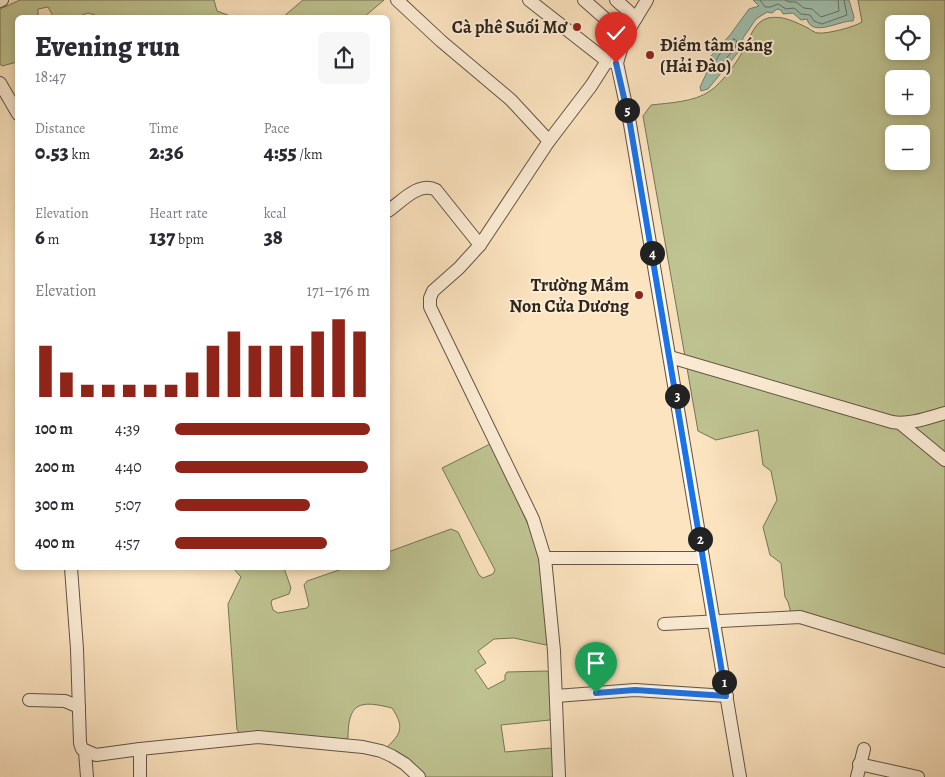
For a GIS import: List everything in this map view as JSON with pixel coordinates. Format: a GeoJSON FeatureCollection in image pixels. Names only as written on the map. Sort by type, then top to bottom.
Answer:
{"type":"FeatureCollection","features":[{"type":"Feature","properties":{"kind":"street"},"geometry":{"type":"LineString","coordinates":[[397,0],[441,41],[510,100],[550,141]]}},
{"type":"Feature","properties":{"kind":"street"},"geometry":{"type":"LineString","coordinates":[[529,0],[612,62],[630,124],[740,777]]}},
{"type":"Feature","properties":{"kind":"street"},"geometry":{"type":"LineString","coordinates":[[584,0],[625,36]]}},
{"type":"Feature","properties":{"kind":"street"},"geometry":{"type":"LineString","coordinates":[[616,0],[636,18]]}},
{"type":"Feature","properties":{"kind":"street"},"geometry":{"type":"LineString","coordinates":[[559,777],[554,651],[545,558],[533,519],[430,307],[430,298],[433,291],[480,246],[550,141],[591,86],[612,62],[647,0]]}},
{"type":"Feature","properties":{"kind":"street"},"geometry":{"type":"LineString","coordinates":[[0,83],[15,109]]}},
{"type":"Feature","properties":{"kind":"street"},"geometry":{"type":"LineString","coordinates":[[390,209],[415,190],[431,187],[436,190],[480,246]]}},
{"type":"Feature","properties":{"kind":"street"},"geometry":{"type":"LineString","coordinates":[[670,357],[900,423],[945,414]]}},
{"type":"Feature","properties":{"kind":"street"},"geometry":{"type":"LineString","coordinates":[[900,423],[945,460]]}},
{"type":"Feature","properties":{"kind":"street"},"geometry":{"type":"LineString","coordinates":[[545,558],[703,558]]}},
{"type":"Feature","properties":{"kind":"street"},"geometry":{"type":"LineString","coordinates":[[71,570],[80,743],[85,752],[87,777]]}},
{"type":"Feature","properties":{"kind":"street"},"geometry":{"type":"LineString","coordinates":[[664,624],[800,617],[945,661]]}},
{"type":"Feature","properties":{"kind":"street"},"geometry":{"type":"LineString","coordinates":[[556,696],[635,690],[726,696]]}},
{"type":"Feature","properties":{"kind":"street"},"geometry":{"type":"LineString","coordinates":[[29,700],[66,701],[79,707]]}},
{"type":"Feature","properties":{"kind":"street"},"geometry":{"type":"LineString","coordinates":[[85,752],[105,755],[175,744],[258,737],[373,748],[405,764],[419,777]]}},
{"type":"Feature","properties":{"kind":"street"},"geometry":{"type":"LineString","coordinates":[[140,749],[140,777]]}},
{"type":"Feature","properties":{"kind":"street"},"geometry":{"type":"LineString","coordinates":[[857,777],[864,749]]}},
{"type":"Feature","properties":{"kind":"street"},"geometry":{"type":"LineString","coordinates":[[860,764],[918,777]]}},
{"type":"Feature","properties":{"kind":"green space"},"geometry":{"type":"Polygon","coordinates":[[[20,0],[214,0],[217,11],[228,15],[95,15],[88,13],[82,15],[52,15],[48,7],[38,9],[38,15],[15,15],[15,63],[2,66],[0,64],[0,9],[20,0]]]}},
{"type":"Feature","properties":{"kind":"green space"},"geometry":{"type":"Polygon","coordinates":[[[303,0],[384,0],[366,15],[285,15],[303,0]]]}},
{"type":"Feature","properties":{"kind":"green space"},"geometry":{"type":"Polygon","coordinates":[[[858,0],[945,0],[945,657],[791,613],[785,597],[781,563],[770,555],[763,527],[777,500],[771,471],[763,465],[758,430],[716,440],[698,431],[643,116],[651,105],[697,98],[715,87],[734,65],[754,30],[763,20],[773,17],[784,18],[818,33],[841,30],[862,22],[858,0]]]}},
{"type":"Feature","properties":{"kind":"green space"},"geometry":{"type":"Polygon","coordinates":[[[490,444],[493,446],[543,558],[550,638],[546,645],[514,638],[494,639],[478,651],[486,663],[475,670],[488,689],[505,680],[507,672],[547,671],[551,676],[552,716],[550,720],[501,725],[505,752],[550,748],[553,751],[555,777],[422,777],[387,747],[396,738],[400,729],[392,708],[372,704],[358,706],[353,711],[350,717],[348,738],[342,741],[242,735],[237,730],[228,604],[241,577],[235,570],[285,570],[291,588],[289,594],[272,600],[273,610],[278,613],[307,608],[309,605],[304,585],[307,581],[339,570],[390,570],[390,551],[451,529],[458,532],[479,575],[483,578],[493,574],[495,570],[442,468],[490,444]]]}},
{"type":"Feature","properties":{"kind":"water"},"geometry":{"type":"Polygon","coordinates":[[[753,0],[849,0],[854,17],[853,21],[820,28],[814,27],[807,19],[801,20],[793,13],[783,14],[781,10],[777,9],[772,13],[767,12],[756,19],[743,38],[740,50],[708,89],[701,91],[700,87],[708,70],[710,57],[730,35],[749,9],[759,6],[753,0]]]}},
{"type":"Feature","properties":{"kind":"place","name":"Cà phê Suối Mơ"},"geometry":{"type":"Point","coordinates":[577,27]}},
{"type":"Feature","properties":{"kind":"place","name":"Điểm tâm sáng (Hải Đào)"},"geometry":{"type":"Point","coordinates":[650,55]}},
{"type":"Feature","properties":{"kind":"place","name":"Trường Mầm Non Cửa Dương"},"geometry":{"type":"Point","coordinates":[639,295]}},
{"type":"Feature","properties":{"kind":"route"},"geometry":{"type":"LineString","coordinates":[[596,693],[635,690],[726,696],[715,621],[630,124],[616,63]]}}]}
